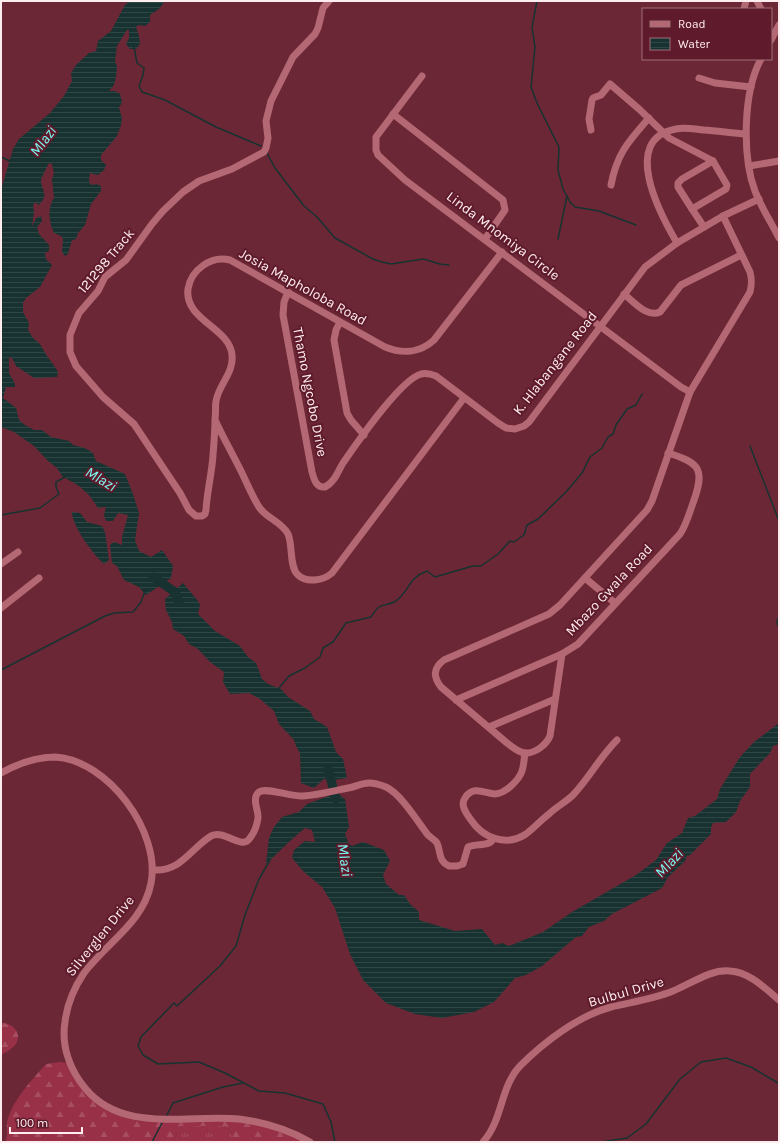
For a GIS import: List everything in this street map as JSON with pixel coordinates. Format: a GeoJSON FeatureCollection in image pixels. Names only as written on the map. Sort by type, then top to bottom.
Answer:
{"type":"FeatureCollection","features":[{"type":"Feature","properties":{"kind":"street","name":"121298 Track"},"geometry":{"type":"LineString","coordinates":[[215,420],[213,456],[206,510],[204,515],[198,516],[189,510],[180,492],[134,424],[104,397],[76,366],[70,352],[70,335],[79,313],[98,291],[105,277],[126,260],[163,211],[199,181],[232,169],[264,152],[268,138],[266,121],[271,101],[293,57],[315,34],[323,8],[329,1]]}},
{"type":"Feature","properties":{"kind":"street"},"geometry":{"type":"LineString","coordinates":[[772,38],[779,25]]}},
{"type":"Feature","properties":{"kind":"street"},"geometry":{"type":"LineString","coordinates":[[760,60],[753,74],[751,87],[746,134],[747,150],[749,166],[759,199],[779,238]]}},
{"type":"Feature","properties":{"kind":"street","name":"Linda Mnomiya Circle"},"geometry":{"type":"LineString","coordinates":[[422,76],[376,137],[376,150],[378,155],[406,180],[690,392]]}},
{"type":"Feature","properties":{"kind":"street"},"geometry":{"type":"LineString","coordinates":[[699,78],[715,83],[751,87]]}},
{"type":"Feature","properties":{"kind":"street"},"geometry":{"type":"LineString","coordinates":[[591,130],[589,119],[592,100],[601,95],[610,84],[649,118],[669,138],[713,161],[727,185],[726,189],[692,209]]}},
{"type":"Feature","properties":{"kind":"street"},"geometry":{"type":"LineString","coordinates":[[393,114],[503,200],[505,210],[485,239]]}},
{"type":"Feature","properties":{"kind":"street"},"geometry":{"type":"LineString","coordinates":[[610,185],[615,164],[622,151],[649,118]]}},
{"type":"Feature","properties":{"kind":"street"},"geometry":{"type":"LineString","coordinates":[[676,243],[660,212],[648,176],[647,165],[650,148],[654,140],[664,132],[682,128],[746,134]]}},
{"type":"Feature","properties":{"kind":"street"},"geometry":{"type":"LineString","coordinates":[[704,227],[678,187],[678,183],[713,161]]}},
{"type":"Feature","properties":{"kind":"street"},"geometry":{"type":"LineString","coordinates":[[749,166],[779,161]]}},
{"type":"Feature","properties":{"kind":"street","name":"K. Hlabangane Road"},"geometry":{"type":"LineString","coordinates":[[328,486],[334,480],[343,464],[393,396],[418,375],[424,374],[436,376],[501,426],[515,429],[524,426],[529,422],[645,267],[676,243],[723,216],[759,199]]}},
{"type":"Feature","properties":{"kind":"street"},"geometry":{"type":"LineString","coordinates":[[562,654],[551,729],[548,739],[539,748],[525,753],[513,748],[441,687],[436,679],[435,670],[439,664],[461,652],[549,614],[560,605],[647,510],[652,501],[690,392],[750,292],[752,286],[752,279],[723,216]]}},
{"type":"Feature","properties":{"kind":"street","name":"Josia Mapholoba Road"},"geometry":{"type":"LineString","coordinates":[[464,398],[332,573],[318,580],[304,579],[296,573],[288,533],[260,508],[215,420],[216,400],[230,370],[232,353],[223,338],[201,318],[192,306],[188,297],[188,289],[192,276],[195,272],[207,263],[226,259],[238,264],[340,322],[394,350],[406,352],[424,347],[434,340],[502,252]]}},
{"type":"Feature","properties":{"kind":"street"},"geometry":{"type":"LineString","coordinates":[[624,294],[648,313],[656,314],[660,312],[681,285],[741,255]]}},
{"type":"Feature","properties":{"kind":"street","name":"Thamo Ngcobo Drive"},"geometry":{"type":"LineString","coordinates":[[288,292],[284,302],[283,315],[312,472],[317,485],[322,487],[328,486]]}},
{"type":"Feature","properties":{"kind":"street"},"geometry":{"type":"LineString","coordinates":[[340,322],[336,330],[334,340],[347,413],[364,435]]}},
{"type":"Feature","properties":{"kind":"street","name":"Mbazo Gwala Road"},"geometry":{"type":"LineString","coordinates":[[456,700],[562,654],[578,644],[680,534],[684,528],[699,485],[698,471],[694,464],[685,458],[668,452]]}},
{"type":"Feature","properties":{"kind":"street"},"geometry":{"type":"LineString","coordinates":[[1,564],[18,552]]}},
{"type":"Feature","properties":{"kind":"street"},"geometry":{"type":"LineString","coordinates":[[1,608],[39,578]]}},
{"type":"Feature","properties":{"kind":"street"},"geometry":{"type":"LineString","coordinates":[[585,578],[615,603]]}},
{"type":"Feature","properties":{"kind":"street"},"geometry":{"type":"LineString","coordinates":[[489,727],[555,699]]}},
{"type":"Feature","properties":{"kind":"street"},"geometry":{"type":"LineString","coordinates":[[525,753],[522,772],[504,791],[496,794],[476,790],[468,794],[464,800],[464,810],[473,823],[482,832],[493,839],[512,840],[527,833],[559,804],[573,795],[617,740]]}},
{"type":"Feature","properties":{"kind":"street","name":"Silverglen Drive"},"geometry":{"type":"LineString","coordinates":[[1,773],[30,761],[55,757],[74,762],[93,771],[118,791],[126,800],[133,810],[148,846],[153,870],[150,889],[142,907],[127,926],[85,972],[73,994],[66,1014],[63,1038],[67,1056],[76,1076],[88,1092],[110,1109],[124,1114],[149,1118],[231,1119],[247,1121],[277,1128],[310,1142]]}},
{"type":"Feature","properties":{"kind":"street"},"geometry":{"type":"LineString","coordinates":[[153,870],[164,870],[174,866],[207,839],[216,834],[226,836],[239,842],[248,841],[257,824],[258,814],[256,797],[260,792],[267,790],[294,796],[303,796],[348,788],[365,783],[384,786],[394,792],[429,836],[436,842],[440,858],[449,866],[455,867],[463,864],[468,847],[476,844],[489,844],[493,839]]}},
{"type":"Feature","properties":{"kind":"street","name":"Bulbul Drive"},"geometry":{"type":"LineString","coordinates":[[483,1142],[494,1126],[508,1085],[516,1071],[532,1055],[567,1028],[586,1016],[610,1008],[665,994],[703,977],[726,971],[738,972],[751,978],[779,1000]]}},
{"type":"Feature","properties":{"kind":"green space"},"geometry":{"type":"Polygon","coordinates":[[[1,1023],[8,1024],[15,1028],[18,1038],[17,1042],[10,1050],[1,1055],[1,1023]]]}},
{"type":"Feature","properties":{"kind":"green space"},"geometry":{"type":"Polygon","coordinates":[[[60,1062],[69,1063],[83,1087],[124,1115],[255,1123],[308,1142],[236,1142],[231,1132],[225,1126],[179,1126],[174,1142],[5,1142],[7,1136],[8,1118],[19,1096],[46,1064],[60,1062]]]}},
{"type":"Feature","properties":{"kind":"green space"},"geometry":{"type":"Polygon","coordinates":[[[179,1126],[225,1126],[231,1132],[236,1142],[174,1142],[179,1126]]]}},
{"type":"Feature","properties":{"kind":"water"},"geometry":{"type":"Polygon","coordinates":[[[130,1],[165,1],[159,9],[150,15],[150,22],[145,26],[139,25],[136,27],[140,44],[136,49],[130,49],[126,44],[129,38],[129,30],[127,30],[117,46],[115,62],[117,66],[116,77],[114,85],[109,91],[115,91],[120,94],[122,102],[119,108],[122,118],[121,125],[117,136],[101,155],[101,160],[106,165],[104,170],[98,175],[90,173],[90,184],[101,186],[101,191],[91,204],[85,225],[78,233],[76,239],[72,240],[68,254],[65,256],[62,252],[63,239],[61,236],[54,233],[50,220],[50,206],[54,198],[52,180],[54,173],[52,164],[49,163],[41,180],[44,198],[39,205],[35,202],[33,206],[34,212],[32,227],[36,218],[41,216],[42,221],[37,227],[39,234],[49,245],[49,251],[45,253],[46,259],[52,265],[40,287],[26,298],[23,303],[23,312],[29,323],[28,330],[33,338],[40,344],[55,367],[58,372],[57,377],[34,378],[16,366],[12,358],[9,357],[9,373],[15,387],[6,387],[3,398],[16,408],[19,420],[25,425],[34,430],[42,430],[51,437],[69,441],[73,445],[85,448],[93,453],[96,461],[125,474],[139,513],[135,540],[139,551],[151,557],[162,550],[173,566],[171,578],[146,595],[139,587],[124,580],[117,566],[112,563],[110,545],[114,542],[122,545],[122,537],[128,515],[118,513],[113,521],[106,521],[104,515],[106,507],[98,508],[89,495],[79,486],[62,476],[57,468],[34,446],[14,432],[1,427],[1,190],[13,149],[19,139],[50,113],[64,96],[72,81],[71,73],[76,65],[89,53],[96,51],[98,41],[111,31],[125,5],[130,1]]]}},
{"type":"Feature","properties":{"kind":"water"},"geometry":{"type":"Polygon","coordinates":[[[72,512],[80,513],[87,522],[102,526],[105,532],[109,560],[104,564],[94,554],[79,532],[75,525],[72,512]]]}},
{"type":"Feature","properties":{"kind":"water"},"geometry":{"type":"Polygon","coordinates":[[[183,583],[200,605],[198,614],[215,631],[240,646],[248,657],[256,663],[262,679],[268,684],[281,689],[288,697],[310,711],[314,719],[327,727],[336,752],[343,759],[347,778],[335,780],[324,779],[314,788],[301,783],[300,753],[294,740],[279,724],[274,711],[260,699],[249,693],[230,694],[223,682],[224,672],[210,662],[198,649],[189,644],[184,636],[173,629],[172,622],[166,610],[165,599],[183,583]]]}},
{"type":"Feature","properties":{"kind":"water"},"geometry":{"type":"Polygon","coordinates":[[[779,723],[779,744],[773,746],[770,753],[750,774],[750,787],[740,801],[736,812],[726,822],[713,823],[711,834],[690,855],[687,856],[685,861],[668,877],[662,888],[612,914],[604,921],[589,927],[582,936],[576,937],[542,966],[526,975],[515,978],[494,1002],[474,1012],[442,1018],[415,1014],[386,1003],[363,980],[350,954],[335,908],[322,887],[304,872],[292,858],[294,850],[305,841],[315,842],[312,830],[305,828],[266,864],[269,838],[274,827],[282,817],[299,812],[307,804],[337,793],[345,799],[349,827],[345,834],[349,844],[352,846],[363,842],[384,850],[390,861],[383,875],[386,884],[399,895],[404,895],[410,904],[419,912],[419,920],[455,931],[482,929],[495,945],[502,943],[509,946],[543,932],[572,912],[636,875],[656,860],[667,843],[682,833],[688,818],[695,816],[717,799],[720,789],[740,757],[754,742],[779,723]]]}},
{"type":"Feature","properties":{"kind":"waterway"},"geometry":{"type":"LineString","coordinates":[[537,1],[532,27],[535,47],[531,87],[537,103],[559,147],[558,170],[563,189],[570,202],[575,207],[599,211],[636,225]]}},
{"type":"Feature","properties":{"kind":"waterway"},"geometry":{"type":"LineString","coordinates":[[134,47],[137,63],[144,68],[139,86],[142,92],[165,100],[216,127],[261,146]]}},
{"type":"Feature","properties":{"kind":"waterway"},"geometry":{"type":"LineString","coordinates":[[267,153],[275,168],[304,206],[317,217],[335,238],[373,259],[382,262],[391,264],[423,259],[449,265]]}},
{"type":"Feature","properties":{"kind":"waterway"},"geometry":{"type":"LineString","coordinates":[[1,157],[10,161]]}},
{"type":"Feature","properties":{"kind":"waterway"},"geometry":{"type":"LineString","coordinates":[[558,239],[567,196]]}},
{"type":"Feature","properties":{"kind":"waterway"},"geometry":{"type":"LineString","coordinates":[[279,688],[289,676],[305,668],[320,657],[323,648],[333,642],[346,623],[371,617],[382,605],[390,604],[399,599],[420,574],[427,571],[435,577],[473,566],[481,566],[498,554],[510,541],[514,542],[524,535],[527,525],[538,519],[566,492],[582,473],[590,457],[602,448],[608,437],[613,434],[616,425],[627,409],[636,405],[642,394]]}},
{"type":"Feature","properties":{"kind":"waterway"},"geometry":{"type":"LineString","coordinates":[[750,446],[779,521]]}},
{"type":"Feature","properties":{"kind":"waterway"},"geometry":{"type":"LineString","coordinates":[[1,515],[40,508],[59,494],[56,487],[56,482],[65,477]]}},
{"type":"Feature","properties":{"kind":"waterway","name":"Mlazi"},"geometry":{"type":"LineString","coordinates":[[153,577],[175,592],[179,602]]}},
{"type":"Feature","properties":{"kind":"waterway"},"geometry":{"type":"LineString","coordinates":[[1,670],[105,616],[114,613],[133,612],[141,602],[145,591]]}},
{"type":"Feature","properties":{"kind":"waterway"},"geometry":{"type":"LineString","coordinates":[[779,616],[777,622],[779,629]]}},
{"type":"Feature","properties":{"kind":"waterway","name":"Mlazi"},"geometry":{"type":"LineString","coordinates":[[328,769],[336,799]]}},
{"type":"Feature","properties":{"kind":"waterway"},"geometry":{"type":"LineString","coordinates":[[270,860],[259,879],[245,915],[236,946],[220,966],[177,1006],[174,1003],[141,1037],[138,1046],[143,1055],[158,1064],[199,1062],[225,1073],[259,1091],[285,1093],[323,1104],[331,1122],[335,1142]]}},
{"type":"Feature","properties":{"kind":"waterway"},"geometry":{"type":"LineString","coordinates":[[601,1142],[627,1138],[646,1124],[680,1079],[701,1062],[726,1058],[751,1067],[778,1083],[779,1086]]}},
{"type":"Feature","properties":{"kind":"waterway"},"geometry":{"type":"LineString","coordinates":[[167,1115],[173,1103],[223,1087],[243,1083]]}},
{"type":"Feature","properties":{"kind":"waterway"},"geometry":{"type":"LineString","coordinates":[[152,1142],[162,1123]]}}]}
